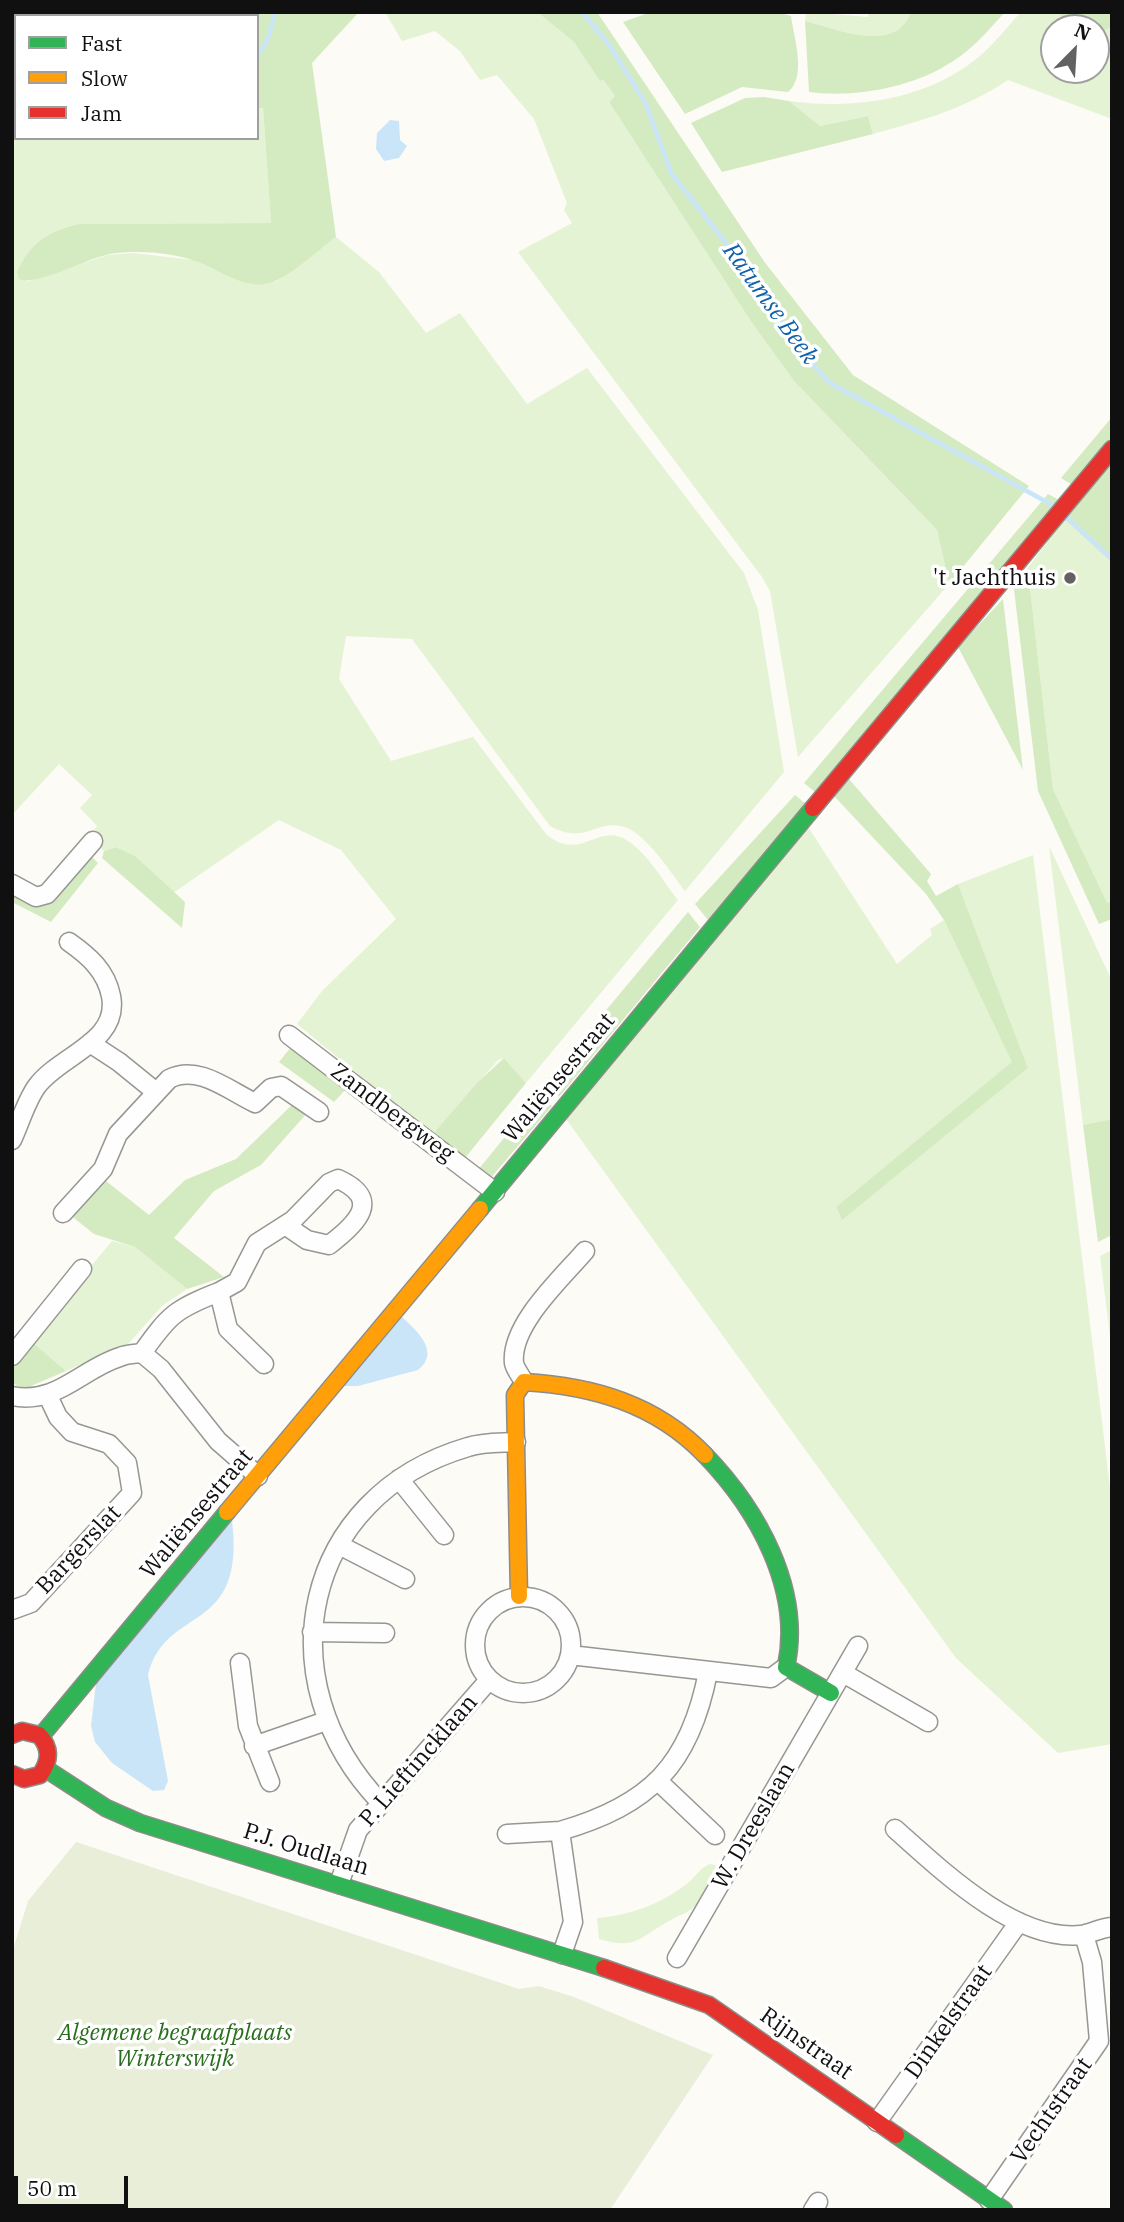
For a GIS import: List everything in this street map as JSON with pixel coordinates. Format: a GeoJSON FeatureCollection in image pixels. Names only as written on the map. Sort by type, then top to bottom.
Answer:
{"type":"FeatureCollection","features":[{"type":"Feature","properties":{"kind":"street","name":"Waliënsestraat"},"geometry":{"type":"LineString","coordinates":[[41,1735],[1112,449]]}},
{"type":"Feature","properties":{"kind":"street"},"geometry":{"type":"LineString","coordinates":[[12,884],[36,897],[47,894],[93,841]]}},
{"type":"Feature","properties":{"kind":"street"},"geometry":{"type":"LineString","coordinates":[[12,1140],[36,1086],[107,1028],[113,1006],[109,985],[92,958],[69,942]]}},
{"type":"Feature","properties":{"kind":"street","name":"Zandbergweg"},"geometry":{"type":"LineString","coordinates":[[289,1035],[495,1192]]}},
{"type":"Feature","properties":{"kind":"street"},"geometry":{"type":"LineString","coordinates":[[90,1043],[156,1092]]}},
{"type":"Feature","properties":{"kind":"street"},"geometry":{"type":"LineString","coordinates":[[63,1213],[103,1169],[118,1134],[169,1079],[195,1073],[254,1103],[271,1088],[281,1086],[319,1112]]}},
{"type":"Feature","properties":{"kind":"street"},"geometry":{"type":"LineString","coordinates":[[12,1396],[48,1396],[119,1357],[142,1353],[167,1318],[181,1307],[237,1282],[257,1243],[285,1225]]}},
{"type":"Feature","properties":{"kind":"street"},"geometry":{"type":"LineString","coordinates":[[524,1382],[514,1365],[517,1339],[529,1317],[586,1251]]}},
{"type":"Feature","properties":{"kind":"street"},"geometry":{"type":"LineString","coordinates":[[12,1356],[82,1269]]}},
{"type":"Feature","properties":{"kind":"street"},"geometry":{"type":"LineString","coordinates":[[219,1292],[228,1329],[264,1364]]}},
{"type":"Feature","properties":{"kind":"street"},"geometry":{"type":"LineString","coordinates":[[142,1353],[161,1369],[218,1441],[258,1476]]}},
{"type":"Feature","properties":{"kind":"street"},"geometry":{"type":"LineString","coordinates":[[542,1381],[590,1390],[631,1404],[677,1429],[725,1474],[751,1510],[772,1549],[785,1592],[789,1654],[786,1667],[771,1678],[570,1655],[571,1637],[565,1620],[553,1607],[537,1598],[519,1596],[515,1395],[524,1382],[542,1381]]}},
{"type":"Feature","properties":{"kind":"street","name":"Bargerslat"},"geometry":{"type":"LineString","coordinates":[[12,1610],[31,1603],[132,1493],[127,1463],[109,1444],[72,1432],[58,1417],[48,1396]]}},
{"type":"Feature","properties":{"kind":"street"},"geometry":{"type":"LineString","coordinates":[[382,1803],[358,1778],[326,1721],[313,1669],[312,1632],[325,1573],[353,1524],[399,1479],[427,1463],[470,1446],[516,1442]]}},
{"type":"Feature","properties":{"kind":"street"},"geometry":{"type":"LineString","coordinates":[[399,1479],[444,1535]]}},
{"type":"Feature","properties":{"kind":"street"},"geometry":{"type":"LineString","coordinates":[[339,1545],[405,1579]]}},
{"type":"Feature","properties":{"kind":"street","name":"P. Lieftincklaan"},"geometry":{"type":"LineString","coordinates":[[519,1596],[501,1601],[487,1612],[477,1628],[476,1656],[489,1680],[506,1690],[517,1692],[527,1693],[547,1687],[562,1674],[570,1655]]}},
{"type":"Feature","properties":{"kind":"street"},"geometry":{"type":"LineString","coordinates":[[312,1632],[386,1633]]}},
{"type":"Feature","properties":{"kind":"street","name":"W. Dreeslaan"},"geometry":{"type":"LineString","coordinates":[[677,1958],[858,1646]]}},
{"type":"Feature","properties":{"kind":"street"},"geometry":{"type":"LineString","coordinates":[[240,1663],[244,1703],[254,1746],[270,1782]]}},
{"type":"Feature","properties":{"kind":"street"},"geometry":{"type":"LineString","coordinates":[[786,1667],[831,1693]]}},
{"type":"Feature","properties":{"kind":"street"},"geometry":{"type":"LineString","coordinates":[[507,1834],[560,1831],[603,1819],[642,1795],[658,1781],[686,1743],[702,1702],[708,1672]]}},
{"type":"Feature","properties":{"kind":"street"},"geometry":{"type":"LineString","coordinates":[[843,1672],[929,1722]]}},
{"type":"Feature","properties":{"kind":"street","name":"P. Lieftincklaan"},"geometry":{"type":"LineString","coordinates":[[339,1884],[359,1830],[489,1680]]}},
{"type":"Feature","properties":{"kind":"street"},"geometry":{"type":"LineString","coordinates":[[254,1746],[326,1721]]}},
{"type":"Feature","properties":{"kind":"street"},"geometry":{"type":"LineString","coordinates":[[12,1735],[25,1730],[41,1735],[50,1751],[46,1769],[32,1778],[12,1774]]}},
{"type":"Feature","properties":{"kind":"street","name":"P.J. Oudlaan"},"geometry":{"type":"LineString","coordinates":[[46,1769],[106,1808],[140,1823],[562,1954]]}},
{"type":"Feature","properties":{"kind":"street"},"geometry":{"type":"LineString","coordinates":[[658,1781],[715,1835]]}},
{"type":"Feature","properties":{"kind":"street"},"geometry":{"type":"LineString","coordinates":[[895,1829],[966,1891],[1020,1922],[1063,1934],[1084,1935],[1092,1929],[1112,1927]]}},
{"type":"Feature","properties":{"kind":"street"},"geometry":{"type":"LineString","coordinates":[[560,1831],[573,1922],[562,1954]]}},
{"type":"Feature","properties":{"kind":"street","name":"Dinkelstraat"},"geometry":{"type":"LineString","coordinates":[[877,2122],[1020,1922]]}},
{"type":"Feature","properties":{"kind":"street","name":"Vechtstraat"},"geometry":{"type":"LineString","coordinates":[[997,2205],[1099,2041],[1092,1962],[1084,1935]]}},
{"type":"Feature","properties":{"kind":"street","name":"Rijnstraat"},"geometry":{"type":"LineString","coordinates":[[562,1954],[709,2005],[997,2205]]}},
{"type":"Feature","properties":{"kind":"green space"},"geometry":{"type":"Polygon","coordinates":[[[12,12],[201,12],[14,14],[12,28],[12,12]]]}},
{"type":"Feature","properties":{"kind":"green space"},"geometry":{"type":"Polygon","coordinates":[[[359,12],[312,63],[336,237],[282,278],[265,284],[247,283],[185,258],[142,252],[110,254],[49,276],[19,279],[17,272],[34,246],[50,234],[79,224],[271,223],[263,108],[259,108],[259,14],[195,14],[359,12]]]}},
{"type":"Feature","properties":{"kind":"green space"},"geometry":{"type":"Polygon","coordinates":[[[385,12],[537,12],[574,42],[600,80],[603,78],[615,96],[609,102],[752,323],[794,381],[937,530],[949,584],[798,757],[770,591],[518,252],[572,223],[564,210],[567,203],[534,119],[497,75],[480,80],[460,51],[435,31],[402,41],[385,12]]]}},
{"type":"Feature","properties":{"kind":"green space"},"geometry":{"type":"Polygon","coordinates":[[[537,12],[597,12],[766,264],[853,375],[1029,486],[949,584],[937,530],[794,381],[752,323],[609,102],[615,96],[603,79],[600,81],[574,42],[537,12]]]}},
{"type":"Feature","properties":{"kind":"green space"},"geometry":{"type":"Polygon","coordinates":[[[651,12],[777,12],[791,16],[798,57],[794,85],[788,92],[742,87],[685,114],[623,22],[651,12]]]}},
{"type":"Feature","properties":{"kind":"green space"},"geometry":{"type":"Polygon","coordinates":[[[806,12],[868,17],[869,12],[911,12],[903,25],[892,33],[864,36],[805,21],[806,12]]]}},
{"type":"Feature","properties":{"kind":"green space"},"geometry":{"type":"Polygon","coordinates":[[[911,12],[1005,12],[970,48],[931,74],[879,90],[843,94],[809,92],[805,21],[849,33],[879,36],[892,33],[903,25],[911,12]]]}},
{"type":"Feature","properties":{"kind":"green space"},"geometry":{"type":"Polygon","coordinates":[[[1021,12],[1060,12],[1040,14],[1040,84],[1110,84],[1112,26],[1112,119],[1008,80],[960,106],[873,134],[868,116],[820,126],[789,101],[839,104],[915,92],[960,70],[997,39],[1021,12]]]}},
{"type":"Feature","properties":{"kind":"green space"},"geometry":{"type":"Polygon","coordinates":[[[1112,12],[1112,26],[1110,27],[1110,14],[1060,14],[1112,12]]]}},
{"type":"Feature","properties":{"kind":"green space"},"geometry":{"type":"Polygon","coordinates":[[[12,28],[14,116],[12,116],[12,28]]]}},
{"type":"Feature","properties":{"kind":"green space"},"geometry":{"type":"Polygon","coordinates":[[[764,97],[789,101],[820,126],[868,116],[873,134],[722,172],[691,123],[745,98],[764,97]]]}},
{"type":"Feature","properties":{"kind":"green space"},"geometry":{"type":"Polygon","coordinates":[[[259,108],[263,108],[271,223],[79,224],[48,237],[39,250],[26,282],[108,255],[133,253],[194,260],[250,284],[265,284],[277,281],[336,237],[379,272],[426,333],[460,313],[527,404],[587,368],[744,573],[758,610],[784,772],[685,891],[658,854],[641,837],[624,827],[614,825],[573,833],[550,826],[412,639],[346,636],[339,679],[391,761],[473,737],[546,834],[568,845],[605,836],[623,838],[639,850],[678,900],[526,1083],[504,1058],[498,1060],[432,1135],[297,1024],[322,991],[396,919],[341,850],[279,820],[173,893],[135,856],[116,847],[104,851],[89,837],[97,826],[80,808],[92,795],[59,764],[12,815],[12,116],[14,140],[259,140],[259,108]]]}},
{"type":"Feature","properties":{"kind":"green space"},"geometry":{"type":"Polygon","coordinates":[[[1112,417],[1112,439],[1074,486],[1061,478],[1112,417]]]}},
{"type":"Feature","properties":{"kind":"green space"},"geometry":{"type":"Polygon","coordinates":[[[1112,459],[1112,563],[1064,519],[1112,459]]]}},
{"type":"Feature","properties":{"kind":"green space"},"geometry":{"type":"Polygon","coordinates":[[[1048,494],[1061,501],[815,792],[804,783],[1048,494]]]}},
{"type":"Feature","properties":{"kind":"green space"},"geometry":{"type":"Polygon","coordinates":[[[1064,519],[1112,563],[1112,902],[1107,904],[1053,789],[1029,581],[1020,579],[1064,519]]]}},
{"type":"Feature","properties":{"kind":"green space"},"geometry":{"type":"Polygon","coordinates":[[[1029,580],[1053,789],[1107,903],[1112,902],[1112,919],[1099,924],[1038,791],[1013,581],[1029,580]]]}},
{"type":"Feature","properties":{"kind":"green space"},"geometry":{"type":"Polygon","coordinates":[[[1003,599],[1023,770],[958,647],[1003,599]]]}},
{"type":"Feature","properties":{"kind":"green space"},"geometry":{"type":"Polygon","coordinates":[[[849,779],[931,874],[927,881],[936,896],[958,884],[1028,1068],[842,1220],[836,1207],[1012,1062],[944,920],[926,894],[834,796],[849,779]]]}},
{"type":"Feature","properties":{"kind":"green space"},"geometry":{"type":"Polygon","coordinates":[[[795,795],[806,804],[708,920],[695,904],[795,795]]]}},
{"type":"Feature","properties":{"kind":"green space"},"geometry":{"type":"Polygon","coordinates":[[[808,827],[897,964],[932,935],[930,929],[944,920],[1013,1062],[836,1207],[842,1219],[1028,1068],[958,884],[1033,855],[1112,1504],[1112,1744],[1058,1753],[956,1658],[566,1119],[808,827]]]}},
{"type":"Feature","properties":{"kind":"green space"},"geometry":{"type":"Polygon","coordinates":[[[1049,846],[1112,981],[1112,1119],[1083,1125],[1049,846]]]}},
{"type":"Feature","properties":{"kind":"green space"},"geometry":{"type":"Polygon","coordinates":[[[116,847],[135,856],[185,902],[182,928],[102,858],[104,851],[116,847]]]}},
{"type":"Feature","properties":{"kind":"green space"},"geometry":{"type":"Polygon","coordinates":[[[86,851],[98,863],[51,922],[12,902],[12,884],[36,897],[86,851]]]}},
{"type":"Feature","properties":{"kind":"green space"},"geometry":{"type":"Polygon","coordinates":[[[688,912],[700,927],[559,1097],[547,1081],[688,912]]]}},
{"type":"Feature","properties":{"kind":"green space"},"geometry":{"type":"Polygon","coordinates":[[[291,1047],[347,1088],[334,1102],[279,1062],[291,1047]]]}},
{"type":"Feature","properties":{"kind":"green space"},"geometry":{"type":"Polygon","coordinates":[[[504,1058],[526,1083],[465,1158],[432,1135],[477,1083],[504,1058]]]}},
{"type":"Feature","properties":{"kind":"green space"},"geometry":{"type":"Polygon","coordinates":[[[539,1095],[552,1106],[489,1180],[478,1170],[539,1095]]]}},
{"type":"Feature","properties":{"kind":"green space"},"geometry":{"type":"Polygon","coordinates":[[[295,1102],[308,1112],[261,1165],[214,1191],[174,1238],[224,1277],[187,1289],[135,1247],[94,1234],[69,1214],[101,1177],[149,1215],[185,1180],[236,1159],[295,1102]]]}},
{"type":"Feature","properties":{"kind":"green space"},"geometry":{"type":"Polygon","coordinates":[[[1112,1119],[1112,1235],[1098,1242],[1083,1125],[1112,1119]]]}},
{"type":"Feature","properties":{"kind":"green space"},"geometry":{"type":"Polygon","coordinates":[[[112,1241],[135,1247],[187,1289],[162,1306],[129,1343],[66,1371],[30,1340],[112,1241]]]}},
{"type":"Feature","properties":{"kind":"green space"},"geometry":{"type":"Polygon","coordinates":[[[1112,1250],[1112,1352],[1100,1256],[1112,1250]]]}},
{"type":"Feature","properties":{"kind":"green space"},"geometry":{"type":"Polygon","coordinates":[[[30,1340],[66,1371],[24,1389],[12,1383],[12,1360],[30,1340]]]}},
{"type":"Feature","properties":{"kind":"green space","name":"Algemene begraafplaats Winterswijk"},"geometry":{"type":"Polygon","coordinates":[[[76,1842],[519,1989],[539,1986],[574,1997],[713,2055],[610,2210],[12,2210],[12,1953],[28,1901],[76,1842]]]}},
{"type":"Feature","properties":{"kind":"green space"},"geometry":{"type":"Polygon","coordinates":[[[710,1864],[719,1866],[691,1910],[630,1943],[599,1939],[597,1918],[634,1911],[657,1902],[689,1882],[710,1864]]]}},
{"type":"Feature","properties":{"kind":"water"},"geometry":{"type":"Polygon","coordinates":[[[390,120],[399,121],[400,140],[407,146],[399,158],[384,161],[376,149],[377,133],[390,120]]]}},
{"type":"Feature","properties":{"kind":"water"},"geometry":{"type":"Polygon","coordinates":[[[402,1317],[424,1342],[427,1349],[425,1363],[418,1370],[358,1386],[343,1386],[402,1317]]]}},
{"type":"Feature","properties":{"kind":"water"},"geometry":{"type":"Polygon","coordinates":[[[232,1520],[233,1557],[227,1583],[216,1601],[171,1637],[157,1652],[148,1675],[168,1781],[164,1790],[153,1791],[112,1763],[95,1742],[91,1726],[96,1683],[232,1520]]]}},
{"type":"Feature","properties":{"kind":"waterway","name":"Ratumse Beek"},"geometry":{"type":"LineString","coordinates":[[259,53],[268,39],[275,12]]}},
{"type":"Feature","properties":{"kind":"waterway","name":"Ratumse Beek"},"geometry":{"type":"LineString","coordinates":[[582,12],[610,46],[646,104],[671,173],[740,261],[805,357],[830,383],[1054,506]]}},
{"type":"Feature","properties":{"kind":"waterway","name":"Ratumse Beek"},"geometry":{"type":"LineString","coordinates":[[1066,517],[1112,559]]}},
{"type":"Feature","properties":{"kind":"traffic: fast"},"geometry":{"type":"LineString","coordinates":[[480,1209],[813,808]]}},
{"type":"Feature","properties":{"kind":"traffic: fast"},"geometry":{"type":"LineString","coordinates":[[705,1455],[724,1476],[758,1525],[782,1580],[790,1638],[786,1667],[831,1693]]}},
{"type":"Feature","properties":{"kind":"traffic: fast"},"geometry":{"type":"LineString","coordinates":[[41,1736],[227,1512]]}},
{"type":"Feature","properties":{"kind":"traffic: fast"},"geometry":{"type":"LineString","coordinates":[[46,1769],[106,1808],[140,1823],[604,1968]]}},
{"type":"Feature","properties":{"kind":"traffic: fast"},"geometry":{"type":"LineString","coordinates":[[896,2135],[1004,2210]]}},
{"type":"Feature","properties":{"kind":"traffic: slow"},"geometry":{"type":"LineString","coordinates":[[227,1512],[480,1209]]}},
{"type":"Feature","properties":{"kind":"traffic: slow"},"geometry":{"type":"LineString","coordinates":[[519,1596],[515,1395],[524,1382],[574,1388],[622,1401],[666,1423],[705,1455]]}},
{"type":"Feature","properties":{"kind":"traffic: jam"},"geometry":{"type":"LineString","coordinates":[[813,808],[1112,449]]}},
{"type":"Feature","properties":{"kind":"traffic: jam"},"geometry":{"type":"LineString","coordinates":[[12,1735],[22,1731],[39,1735],[46,1745],[48,1755],[40,1775],[24,1779],[12,1774]]}},
{"type":"Feature","properties":{"kind":"traffic: jam"},"geometry":{"type":"LineString","coordinates":[[604,1968],[709,2005],[896,2135]]}},
{"type":"Feature","properties":{"kind":"place","name":"'t Jachthuis"},"geometry":{"type":"Point","coordinates":[1070,578]}}]}
